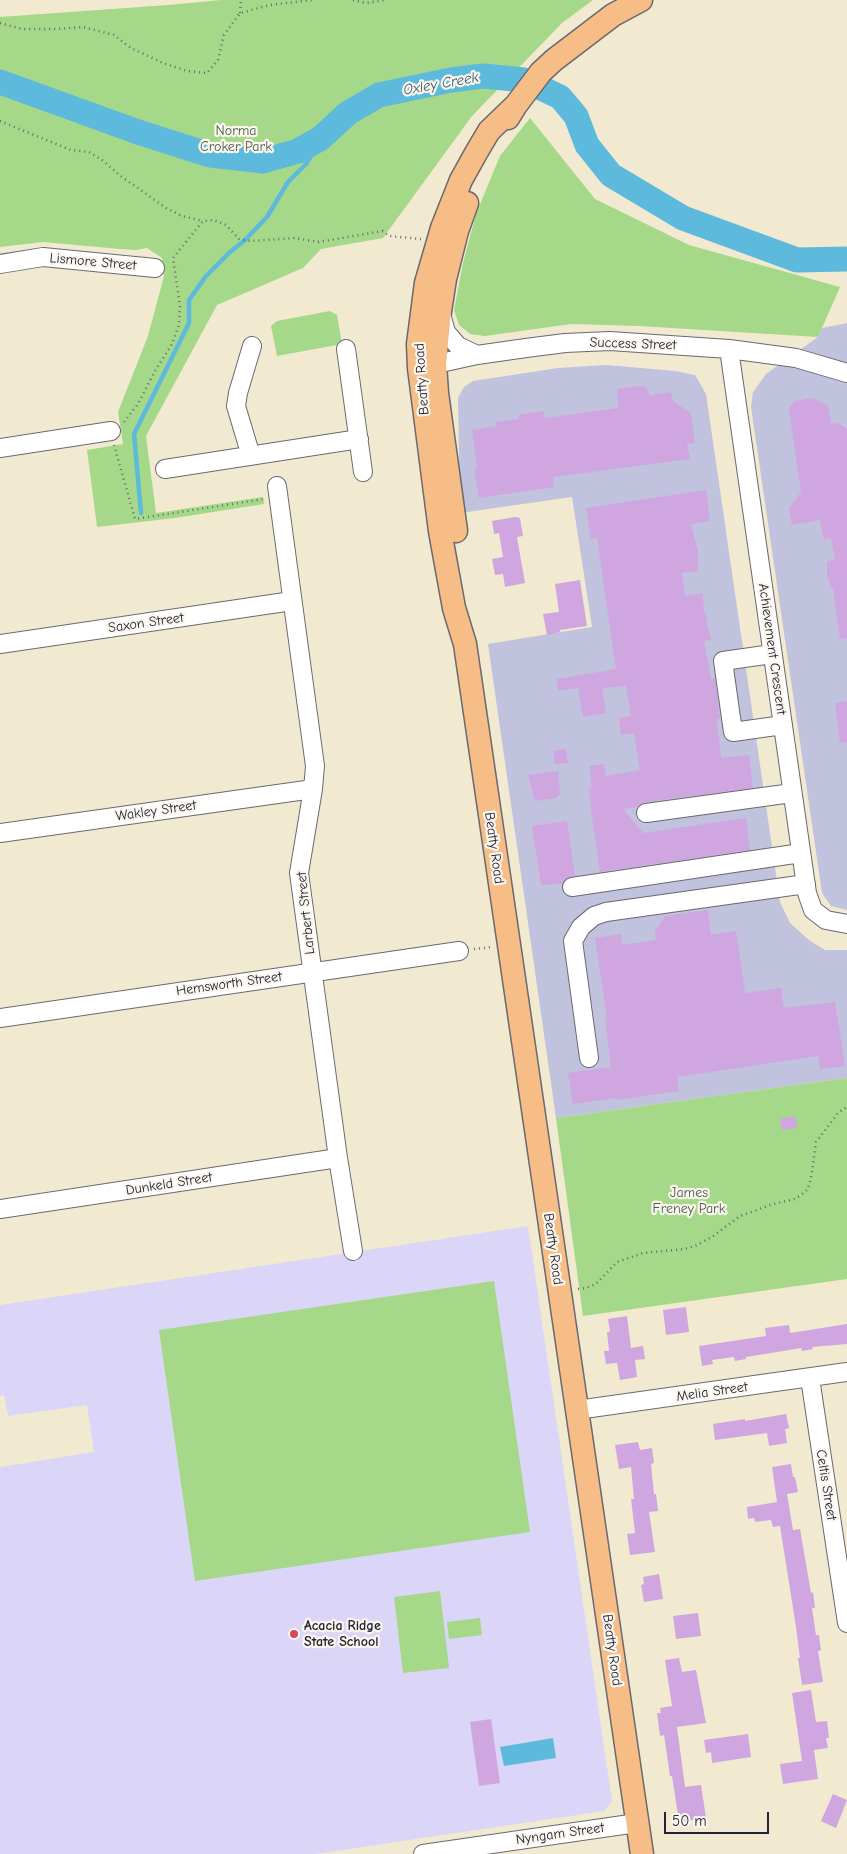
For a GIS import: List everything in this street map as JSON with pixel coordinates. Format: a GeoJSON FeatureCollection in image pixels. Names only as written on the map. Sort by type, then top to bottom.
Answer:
{"type":"FeatureCollection","features":[{"type":"Feature","properties":{"kind":"main road","name":"Beatty Road"},"geometry":{"type":"LineString","coordinates":[[427,366],[457,231],[475,180],[516,105],[541,72],[569,47],[613,14],[641,0]]}},
{"type":"Feature","properties":{"kind":"main road","name":"Beatty Road"},"geometry":{"type":"LineString","coordinates":[[516,105],[489,131],[461,180],[437,242],[426,283],[418,344],[427,366],[440,531],[454,608],[465,644],[642,1854]]}},
{"type":"Feature","properties":{"kind":"street","name":"Lismore Street"},"geometry":{"type":"LineString","coordinates":[[0,264],[43,257],[156,268]]}},
{"type":"Feature","properties":{"kind":"street"},"geometry":{"type":"LineString","coordinates":[[440,311],[446,332],[458,346],[477,355]]}},
{"type":"Feature","properties":{"kind":"street","name":"Success Street"},"geometry":{"type":"LineString","coordinates":[[427,366],[477,355],[565,343],[610,341],[730,350],[796,358],[847,373]]}},
{"type":"Feature","properties":{"kind":"street"},"geometry":{"type":"LineString","coordinates":[[251,456],[236,406],[252,346]]}},
{"type":"Feature","properties":{"kind":"street"},"geometry":{"type":"LineString","coordinates":[[346,349],[363,472]]}},
{"type":"Feature","properties":{"kind":"street","name":"Achievement Crescent"},"geometry":{"type":"LineString","coordinates":[[730,350],[806,884],[812,910],[826,920],[847,924]]}},
{"type":"Feature","properties":{"kind":"street"},"geometry":{"type":"LineString","coordinates":[[0,448],[111,431]]}},
{"type":"Feature","properties":{"kind":"street"},"geometry":{"type":"LineString","coordinates":[[165,469],[359,439]]}},
{"type":"Feature","properties":{"kind":"street","name":"Larbert Street"},"geometry":{"type":"LineString","coordinates":[[277,492],[315,766],[299,873],[338,1158],[353,1250]]}},
{"type":"Feature","properties":{"kind":"street","name":"Saxon Street"},"geometry":{"type":"LineString","coordinates":[[0,644],[292,601]]}},
{"type":"Feature","properties":{"kind":"street"},"geometry":{"type":"LineString","coordinates":[[772,654],[723,661],[733,732],[783,725]]}},
{"type":"Feature","properties":{"kind":"street","name":"Wakley Street"},"geometry":{"type":"LineString","coordinates":[[0,833],[313,789]]}},
{"type":"Feature","properties":{"kind":"street"},"geometry":{"type":"LineString","coordinates":[[646,813],[792,793]]}},
{"type":"Feature","properties":{"kind":"street"},"geometry":{"type":"LineString","coordinates":[[572,887],[801,853]]}},
{"type":"Feature","properties":{"kind":"street"},"geometry":{"type":"LineString","coordinates":[[588,1058],[573,941],[581,927],[594,916],[606,912],[806,884]]}},
{"type":"Feature","properties":{"kind":"street","name":"Hemsworth Street"},"geometry":{"type":"LineString","coordinates":[[0,1018],[458,951]]}},
{"type":"Feature","properties":{"kind":"street","name":"Dunkeld Street"},"geometry":{"type":"LineString","coordinates":[[0,1209],[338,1158]]}},
{"type":"Feature","properties":{"kind":"street","name":"Melia Street"},"geometry":{"type":"LineString","coordinates":[[577,1410],[847,1372]]}},
{"type":"Feature","properties":{"kind":"street","name":"Celtis Street"},"geometry":{"type":"LineString","coordinates":[[810,1378],[847,1623]]}},
{"type":"Feature","properties":{"kind":"street","name":"Nyngam Street"},"geometry":{"type":"LineString","coordinates":[[423,1854],[636,1823]]}},
{"type":"Feature","properties":{"kind":"path"},"geometry":{"type":"LineString","coordinates":[[0,23],[22,29],[57,30],[83,27],[114,35],[131,48],[163,63],[187,71],[207,73],[218,60],[224,35],[240,13],[242,0]]}},
{"type":"Feature","properties":{"kind":"path"},"geometry":{"type":"LineString","coordinates":[[240,13],[270,5],[312,0]]}},
{"type":"Feature","properties":{"kind":"path"},"geometry":{"type":"LineString","coordinates":[[353,0],[366,2],[384,0]]}},
{"type":"Feature","properties":{"kind":"path"},"geometry":{"type":"LineString","coordinates":[[0,121],[71,150],[89,152],[166,208],[182,216],[203,221],[214,220],[226,225],[239,239],[251,242],[295,238],[318,242],[383,231],[390,236],[411,237],[437,242]]}},
{"type":"Feature","properties":{"kind":"path"},"geometry":{"type":"LineString","coordinates":[[203,221],[173,258],[180,306],[179,326],[172,344],[138,404],[119,428],[111,431],[123,482],[135,519],[277,492]]}},
{"type":"Feature","properties":{"kind":"path"},"geometry":{"type":"LineString","coordinates":[[577,1289],[596,1284],[617,1262],[634,1255],[695,1246],[712,1237],[740,1216],[773,1204],[795,1199],[801,1195],[808,1189],[816,1142],[839,1112],[847,1107]]}},
{"type":"Feature","properties":{"kind":"shaded area"},"geometry":{"type":"Polygon","coordinates":[[[847,323],[847,910],[831,906],[822,893],[751,407],[753,392],[766,374],[818,337],[822,328],[847,323]]]}},
{"type":"Feature","properties":{"kind":"shaded area"},"geometry":{"type":"Polygon","coordinates":[[[606,365],[675,371],[695,375],[706,394],[780,902],[790,923],[809,940],[825,950],[847,950],[847,1078],[556,1118],[488,644],[592,627],[572,497],[460,513],[458,398],[464,387],[473,381],[558,368],[606,365]]]}},
{"type":"Feature","properties":{"kind":"shaded area","name":"Acacia Ridge State School"},"geometry":{"type":"Polygon","coordinates":[[[528,1226],[612,1801],[604,1811],[316,1854],[0,1854],[0,1467],[94,1452],[87,1405],[8,1416],[4,1395],[0,1396],[0,1305],[528,1226]]]}},
{"type":"Feature","properties":{"kind":"green space","name":"Norma Croker Park"},"geometry":{"type":"Polygon","coordinates":[[[221,0],[593,0],[562,23],[472,116],[383,238],[321,249],[303,268],[217,305],[146,436],[156,513],[263,497],[264,504],[175,518],[97,527],[87,450],[123,444],[118,412],[148,336],[164,276],[162,258],[147,248],[136,250],[43,242],[0,247],[0,17],[221,0]]]}},
{"type":"Feature","properties":{"kind":"green space"},"geometry":{"type":"Polygon","coordinates":[[[530,118],[595,199],[689,245],[840,287],[818,337],[639,326],[571,324],[485,336],[470,334],[459,325],[454,310],[463,263],[476,214],[500,156],[530,118]]]}},
{"type":"Feature","properties":{"kind":"green space"},"geometry":{"type":"Polygon","coordinates":[[[330,311],[337,315],[342,344],[277,356],[271,326],[277,321],[330,311]]]}},
{"type":"Feature","properties":{"kind":"green space","name":"James Freney Park"},"geometry":{"type":"Polygon","coordinates":[[[847,1078],[847,1279],[583,1316],[556,1118],[847,1078]]]}},
{"type":"Feature","properties":{"kind":"green space"},"geometry":{"type":"Polygon","coordinates":[[[494,1281],[530,1532],[195,1581],[159,1330],[494,1281]]]}},
{"type":"Feature","properties":{"kind":"green space"},"geometry":{"type":"Polygon","coordinates":[[[440,1591],[449,1668],[403,1673],[394,1597],[440,1591]]]}},
{"type":"Feature","properties":{"kind":"green space"},"geometry":{"type":"Polygon","coordinates":[[[480,1618],[482,1635],[449,1639],[447,1622],[480,1618]]]}},
{"type":"Feature","properties":{"kind":"water"},"geometry":{"type":"Polygon","coordinates":[[[553,1738],[556,1758],[504,1766],[500,1747],[553,1738]]]}},
{"type":"Feature","properties":{"kind":"building"},"geometry":{"type":"Polygon","coordinates":[[[646,387],[650,395],[671,392],[672,400],[691,414],[695,443],[687,444],[690,459],[553,477],[554,487],[479,498],[474,469],[477,469],[472,430],[496,426],[496,422],[519,419],[519,415],[544,411],[545,418],[618,408],[617,389],[646,387]]]}},
{"type":"Feature","properties":{"kind":"building"},"geometry":{"type":"Polygon","coordinates":[[[812,398],[828,405],[831,424],[839,423],[847,429],[847,638],[840,639],[833,588],[831,588],[827,573],[827,561],[835,560],[831,538],[824,540],[820,520],[792,525],[789,509],[801,492],[789,409],[795,401],[812,398]]]}},
{"type":"Feature","properties":{"kind":"building"},"geometry":{"type":"Polygon","coordinates":[[[706,490],[710,521],[691,524],[698,552],[698,571],[682,573],[685,596],[703,593],[704,611],[707,616],[706,621],[711,640],[704,641],[711,679],[715,678],[720,719],[717,719],[721,758],[749,755],[753,788],[645,802],[638,807],[623,809],[643,833],[746,818],[750,850],[600,872],[592,818],[589,788],[592,787],[589,766],[604,764],[606,776],[640,770],[634,733],[621,735],[619,718],[631,716],[626,686],[602,688],[606,713],[583,717],[578,688],[558,691],[557,679],[616,669],[597,538],[591,539],[586,508],[706,490]]]}},
{"type":"Feature","properties":{"kind":"building"},"geometry":{"type":"Polygon","coordinates":[[[515,517],[520,518],[523,536],[517,537],[525,583],[505,587],[503,574],[495,575],[492,559],[503,557],[499,533],[494,534],[492,521],[515,517]]]}},
{"type":"Feature","properties":{"kind":"building"},"geometry":{"type":"Polygon","coordinates":[[[580,580],[587,626],[560,630],[560,632],[547,635],[543,614],[559,612],[555,584],[580,580]]]}},
{"type":"Feature","properties":{"kind":"building"},"geometry":{"type":"Polygon","coordinates":[[[847,701],[847,742],[840,743],[835,703],[847,701]]]}},
{"type":"Feature","properties":{"kind":"building"},"geometry":{"type":"Polygon","coordinates":[[[566,749],[568,763],[555,764],[553,751],[566,749]]]}},
{"type":"Feature","properties":{"kind":"building"},"geometry":{"type":"Polygon","coordinates":[[[558,771],[560,794],[556,798],[535,801],[528,775],[558,771]]]}},
{"type":"Feature","properties":{"kind":"building"},"geometry":{"type":"Polygon","coordinates":[[[567,821],[575,876],[566,878],[562,884],[541,885],[532,826],[567,821]]]}},
{"type":"Feature","properties":{"kind":"building"},"geometry":{"type":"Polygon","coordinates":[[[708,910],[711,935],[736,931],[745,993],[781,988],[784,1008],[835,1002],[845,1066],[820,1069],[818,1056],[677,1077],[679,1091],[573,1104],[568,1073],[611,1067],[605,1018],[607,1018],[595,938],[621,934],[622,945],[656,940],[655,931],[665,916],[708,910]]]}},
{"type":"Feature","properties":{"kind":"building"},"geometry":{"type":"Polygon","coordinates":[[[796,1116],[797,1128],[782,1130],[780,1119],[796,1116]]]}},
{"type":"Feature","properties":{"kind":"building"},"geometry":{"type":"Polygon","coordinates":[[[686,1307],[689,1332],[666,1335],[663,1310],[686,1307]]]}},
{"type":"Feature","properties":{"kind":"building"},"geometry":{"type":"Polygon","coordinates":[[[627,1316],[631,1348],[643,1346],[645,1359],[635,1360],[637,1377],[620,1380],[617,1363],[606,1364],[604,1351],[609,1351],[607,1332],[610,1332],[608,1319],[627,1316]]]}},
{"type":"Feature","properties":{"kind":"building"},"geometry":{"type":"Polygon","coordinates":[[[847,1324],[847,1344],[812,1347],[813,1349],[802,1351],[801,1348],[746,1357],[746,1359],[735,1361],[734,1357],[712,1360],[713,1364],[702,1366],[699,1346],[766,1336],[765,1328],[789,1325],[790,1333],[847,1324]]]}},
{"type":"Feature","properties":{"kind":"building"},"geometry":{"type":"Polygon","coordinates":[[[786,1414],[789,1428],[785,1429],[787,1443],[769,1446],[767,1433],[715,1440],[713,1424],[786,1414]]]}},
{"type":"Feature","properties":{"kind":"building"},"geometry":{"type":"Polygon","coordinates":[[[638,1442],[640,1450],[652,1448],[654,1463],[651,1464],[658,1511],[649,1512],[655,1552],[630,1555],[627,1534],[635,1533],[631,1499],[634,1499],[631,1467],[619,1469],[615,1445],[638,1442]]]}},
{"type":"Feature","properties":{"kind":"building"},"geometry":{"type":"Polygon","coordinates":[[[791,1464],[798,1492],[787,1494],[793,1530],[800,1529],[811,1593],[813,1592],[815,1608],[812,1608],[816,1635],[819,1635],[821,1650],[818,1651],[823,1682],[802,1685],[796,1627],[780,1526],[773,1527],[771,1520],[755,1522],[754,1518],[748,1519],[747,1507],[777,1502],[772,1467],[791,1464]]]}},
{"type":"Feature","properties":{"kind":"building"},"geometry":{"type":"Polygon","coordinates":[[[659,1574],[663,1599],[644,1602],[641,1585],[644,1584],[643,1577],[659,1574]]]}},
{"type":"Feature","properties":{"kind":"building"},"geometry":{"type":"Polygon","coordinates":[[[698,1613],[701,1636],[676,1639],[673,1616],[698,1613]]]}},
{"type":"Feature","properties":{"kind":"building"},"geometry":{"type":"Polygon","coordinates":[[[679,1658],[682,1672],[696,1670],[706,1723],[677,1727],[685,1787],[701,1785],[706,1818],[679,1822],[664,1735],[660,1736],[657,1713],[661,1713],[660,1708],[672,1706],[665,1660],[679,1658]]]}},
{"type":"Feature","properties":{"kind":"building"},"geometry":{"type":"Polygon","coordinates":[[[811,1690],[816,1722],[827,1721],[829,1738],[826,1738],[828,1748],[814,1750],[818,1779],[783,1784],[780,1764],[802,1761],[792,1693],[811,1690]]]}},
{"type":"Feature","properties":{"kind":"building"},"geometry":{"type":"Polygon","coordinates":[[[491,1719],[500,1783],[479,1786],[470,1722],[491,1719]]]}},
{"type":"Feature","properties":{"kind":"building"},"geometry":{"type":"Polygon","coordinates":[[[748,1734],[751,1757],[712,1763],[711,1752],[706,1753],[704,1740],[748,1734]]]}},
{"type":"Feature","properties":{"kind":"building"},"geometry":{"type":"Polygon","coordinates":[[[833,1794],[847,1800],[836,1828],[821,1821],[833,1794]]]}},
{"type":"Feature","properties":{"kind":"waterway","name":"Oxley Creek"},"geometry":{"type":"LineString","coordinates":[[0,82],[138,132],[210,155],[263,161],[298,151],[321,138],[348,113],[379,95],[451,80],[483,76],[524,80],[560,97],[576,116],[587,145],[611,175],[683,218],[797,260],[847,259]]}},
{"type":"Feature","properties":{"kind":"waterway"},"geometry":{"type":"LineString","coordinates":[[141,513],[134,434],[189,323],[189,300],[206,276],[267,217],[288,182],[307,163],[321,138]]}},
{"type":"Feature","properties":{"kind":"place","name":"Acacia Ridge State School"},"geometry":{"type":"Point","coordinates":[294,1634]}}]}
